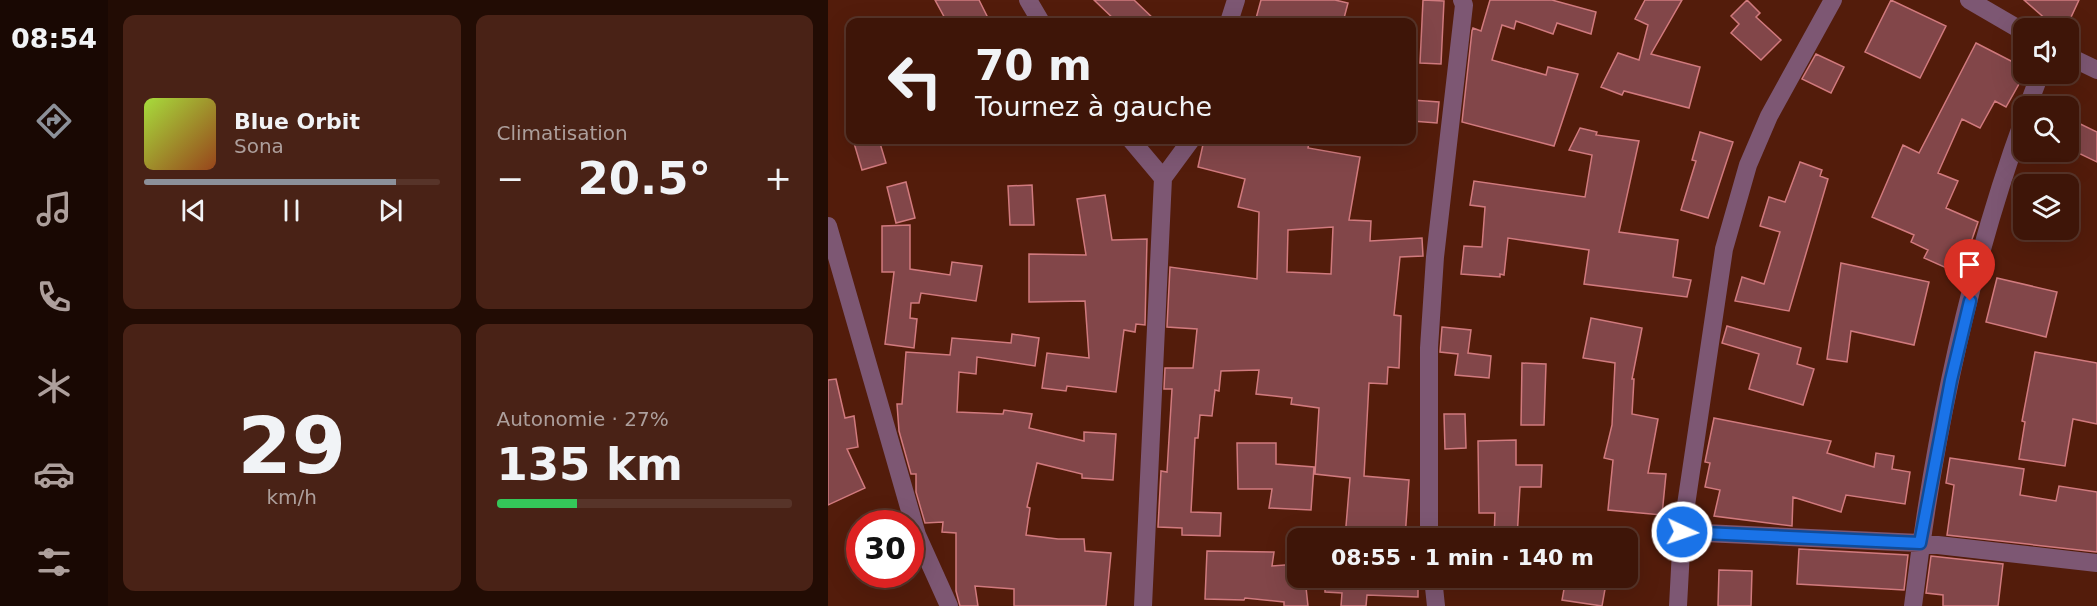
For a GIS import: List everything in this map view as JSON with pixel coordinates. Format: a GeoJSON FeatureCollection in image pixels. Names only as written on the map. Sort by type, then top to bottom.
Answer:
{"type":"FeatureCollection","features":[{"type":"Feature","properties":{"kind":"street"},"geometry":{"type":"LineString","coordinates":[[1028,0],[1039,18]]}},
{"type":"Feature","properties":{"kind":"street"},"geometry":{"type":"LineString","coordinates":[[1230,18],[1236,0]]}},
{"type":"Feature","properties":{"kind":"street"},"geometry":{"type":"LineString","coordinates":[[1429,528],[1428,348],[1435,257],[1464,5],[1462,0]]}},
{"type":"Feature","properties":{"kind":"street"},"geometry":{"type":"LineString","coordinates":[[1678,606],[1682,532],[1706,357],[1727,239],[1748,165],[1769,116],[1833,0]]}},
{"type":"Feature","properties":{"kind":"street"},"geometry":{"type":"LineString","coordinates":[[1969,0],[2013,26]]}},
{"type":"Feature","properties":{"kind":"street"},"geometry":{"type":"LineString","coordinates":[[2079,61],[2097,70]]}},
{"type":"Feature","properties":{"kind":"street"},"geometry":{"type":"LineString","coordinates":[[1134,144],[1163,178]]}},
{"type":"Feature","properties":{"kind":"street"},"geometry":{"type":"LineString","coordinates":[[1143,606],[1163,178],[1188,144]]}},
{"type":"Feature","properties":{"kind":"street"},"geometry":{"type":"LineString","coordinates":[[1913,606],[1920,543],[1951,380],[1979,261],[2013,153]]}},
{"type":"Feature","properties":{"kind":"street"},"geometry":{"type":"LineString","coordinates":[[828,226],[917,535],[949,606]]}},
{"type":"Feature","properties":{"kind":"street"},"geometry":{"type":"LineString","coordinates":[[1682,532],[1920,543],[2097,563]]}},
{"type":"Feature","properties":{"kind":"street"},"geometry":{"type":"LineString","coordinates":[[1434,588],[1436,606]]}},
{"type":"Feature","properties":{"kind":"building"},"geometry":{"type":"Polygon","coordinates":[[[935,0],[979,0],[988,18],[945,18],[935,0]]]}},
{"type":"Feature","properties":{"kind":"building"},"geometry":{"type":"Polygon","coordinates":[[[1094,0],[1134,0],[1153,18],[1113,18],[1094,0]]]}},
{"type":"Feature","properties":{"kind":"building"},"geometry":{"type":"Polygon","coordinates":[[[1261,0],[1335,0],[1348,3],[1344,18],[1256,18],[1261,0]]]}},
{"type":"Feature","properties":{"kind":"building"},"geometry":{"type":"Polygon","coordinates":[[[1423,0],[1444,1],[1441,64],[1420,63],[1423,0]]]}},
{"type":"Feature","properties":{"kind":"building"},"geometry":{"type":"Polygon","coordinates":[[[1490,0],[1552,0],[1596,12],[1591,34],[1557,23],[1553,34],[1516,21],[1514,29],[1502,25],[1492,60],[1546,75],[1548,67],[1578,74],[1554,146],[1462,122],[1472,31],[1473,28],[1481,31],[1490,0]]]}},
{"type":"Feature","properties":{"kind":"building"},"geometry":{"type":"Polygon","coordinates":[[[1645,0],[1682,0],[1651,54],[1700,67],[1689,108],[1624,91],[1622,95],[1601,87],[1618,53],[1639,60],[1648,25],[1635,19],[1645,0]]]}},
{"type":"Feature","properties":{"kind":"building"},"geometry":{"type":"Polygon","coordinates":[[[1747,0],[1760,13],[1756,17],[1781,40],[1761,60],[1731,33],[1739,24],[1731,16],[1747,0]]]}},
{"type":"Feature","properties":{"kind":"building"},"geometry":{"type":"Polygon","coordinates":[[[1891,0],[1946,26],[1920,78],[1865,52],[1891,0]]]}},
{"type":"Feature","properties":{"kind":"building"},"geometry":{"type":"Polygon","coordinates":[[[2024,0],[2079,0],[2071,18],[2045,18],[2024,0]]]}},
{"type":"Feature","properties":{"kind":"building"},"geometry":{"type":"Polygon","coordinates":[[[1976,43],[2011,61],[2013,58],[2013,84],[2019,84],[2006,107],[1995,101],[1980,128],[1962,119],[1938,173],[1958,181],[1946,208],[1978,222],[1960,274],[1924,258],[1928,250],[1911,242],[1914,235],[1872,217],[1903,145],[1919,153],[1976,43]]]}},
{"type":"Feature","properties":{"kind":"building"},"geometry":{"type":"Polygon","coordinates":[[[1816,54],[1844,67],[1831,93],[1802,79],[1816,54]]]}},
{"type":"Feature","properties":{"kind":"building"},"geometry":{"type":"Polygon","coordinates":[[[1416,100],[1439,102],[1437,123],[1416,121],[1416,100]]]}},
{"type":"Feature","properties":{"kind":"building"},"geometry":{"type":"Polygon","coordinates":[[[2079,123],[2097,132],[2097,162],[2079,153],[2079,123]]]}},
{"type":"Feature","properties":{"kind":"building"},"geometry":{"type":"Polygon","coordinates":[[[1580,128],[1597,132],[1596,135],[1639,141],[1619,232],[1678,240],[1673,277],[1691,280],[1687,297],[1584,284],[1589,250],[1508,238],[1504,275],[1500,274],[1500,277],[1461,274],[1464,246],[1482,247],[1485,207],[1470,205],[1474,181],[1585,197],[1592,155],[1569,150],[1580,128]]]}},
{"type":"Feature","properties":{"kind":"building"},"geometry":{"type":"Polygon","coordinates":[[[1700,132],[1733,142],[1708,218],[1681,210],[1696,161],[1692,160],[1700,132]]]}},
{"type":"Feature","properties":{"kind":"building"},"geometry":{"type":"Polygon","coordinates":[[[854,144],[880,144],[886,163],[862,170],[854,144]]]}},
{"type":"Feature","properties":{"kind":"building"},"geometry":{"type":"Polygon","coordinates":[[[1203,144],[1309,144],[1308,148],[1360,157],[1349,220],[1371,221],[1370,241],[1422,238],[1423,256],[1400,257],[1394,315],[1401,316],[1399,368],[1388,367],[1387,384],[1369,383],[1364,476],[1409,480],[1406,528],[1346,528],[1350,478],[1315,474],[1319,408],[1291,404],[1292,398],[1256,394],[1259,370],[1221,371],[1219,391],[1215,390],[1212,416],[1200,415],[1198,438],[1195,438],[1191,512],[1221,513],[1220,536],[1182,535],[1182,528],[1158,527],[1161,471],[1167,472],[1172,389],[1164,389],[1165,368],[1193,368],[1197,329],[1167,327],[1170,267],[1257,279],[1259,212],[1238,207],[1245,179],[1198,167],[1203,144]],[[1333,227],[1288,230],[1287,272],[1331,274],[1333,227]]]}},
{"type":"Feature","properties":{"kind":"building"},"geometry":{"type":"Polygon","coordinates":[[[1800,162],[1822,170],[1820,176],[1828,179],[1789,311],[1735,301],[1742,277],[1764,284],[1780,232],[1760,226],[1769,197],[1785,202],[1800,162]]]}},
{"type":"Feature","properties":{"kind":"building"},"geometry":{"type":"Polygon","coordinates":[[[906,182],[915,218],[896,223],[887,187],[906,182]]]}},
{"type":"Feature","properties":{"kind":"building"},"geometry":{"type":"Polygon","coordinates":[[[1032,185],[1034,225],[1010,225],[1008,186],[1032,185]]]}},
{"type":"Feature","properties":{"kind":"building"},"geometry":{"type":"Polygon","coordinates":[[[1105,195],[1112,240],[1147,239],[1145,325],[1136,324],[1135,332],[1124,330],[1116,392],[1067,386],[1066,391],[1042,388],[1047,353],[1089,358],[1085,301],[1029,302],[1029,254],[1086,255],[1077,199],[1105,195]]]}},
{"type":"Feature","properties":{"kind":"building"},"geometry":{"type":"Polygon","coordinates":[[[910,225],[910,269],[950,275],[952,262],[982,266],[976,301],[921,293],[919,303],[911,303],[910,318],[917,319],[914,348],[885,344],[894,272],[882,272],[882,226],[910,225]]]}},
{"type":"Feature","properties":{"kind":"building"},"geometry":{"type":"Polygon","coordinates":[[[1841,263],[1929,282],[1914,345],[1851,331],[1847,362],[1827,359],[1841,263]]]}},
{"type":"Feature","properties":{"kind":"building"},"geometry":{"type":"Polygon","coordinates":[[[1997,278],[2057,292],[2046,337],[1986,322],[1997,278]]]}},
{"type":"Feature","properties":{"kind":"building"},"geometry":{"type":"Polygon","coordinates":[[[1591,318],[1642,328],[1632,379],[1634,379],[1632,414],[1658,419],[1648,473],[1666,474],[1662,515],[1608,510],[1613,460],[1604,458],[1612,425],[1615,363],[1583,358],[1591,318]]]}},
{"type":"Feature","properties":{"kind":"building"},"geometry":{"type":"Polygon","coordinates":[[[1727,326],[1801,348],[1797,364],[1814,369],[1803,405],[1749,389],[1759,354],[1722,343],[1727,326]]]}},
{"type":"Feature","properties":{"kind":"building"},"geometry":{"type":"Polygon","coordinates":[[[1442,327],[1471,330],[1468,353],[1491,356],[1489,378],[1455,375],[1458,354],[1440,352],[1442,327]]]}},
{"type":"Feature","properties":{"kind":"building"},"geometry":{"type":"Polygon","coordinates":[[[1012,334],[1039,338],[1035,366],[977,357],[976,374],[959,372],[957,412],[1003,414],[1004,410],[1032,414],[1029,428],[1084,441],[1084,432],[1116,434],[1113,480],[1082,478],[1082,474],[1037,463],[1027,507],[1030,508],[1026,535],[1084,539],[1085,551],[1111,553],[1106,606],[1014,606],[1014,589],[975,586],[978,606],[960,606],[956,591],[956,533],[942,532],[943,522],[925,523],[924,510],[921,510],[916,492],[916,474],[911,474],[899,431],[897,404],[902,404],[906,352],[950,355],[952,338],[1011,343],[1012,334]]]}},
{"type":"Feature","properties":{"kind":"building"},"geometry":{"type":"Polygon","coordinates":[[[2035,352],[2097,363],[2097,424],[2073,419],[2065,466],[2019,459],[2025,422],[2022,421],[2035,352]]]}},
{"type":"Feature","properties":{"kind":"building"},"geometry":{"type":"Polygon","coordinates":[[[1522,363],[1546,364],[1544,425],[1521,425],[1522,363]]]}},
{"type":"Feature","properties":{"kind":"building"},"geometry":{"type":"Polygon","coordinates":[[[836,379],[845,418],[854,416],[858,447],[847,449],[865,488],[828,505],[828,380],[836,379]]]}},
{"type":"Feature","properties":{"kind":"building"},"geometry":{"type":"Polygon","coordinates":[[[1444,414],[1465,414],[1466,448],[1445,449],[1444,414]]]}},
{"type":"Feature","properties":{"kind":"building"},"geometry":{"type":"Polygon","coordinates":[[[1714,418],[1831,441],[1827,453],[1874,467],[1876,453],[1894,456],[1892,469],[1910,472],[1905,504],[1846,495],[1841,512],[1793,497],[1792,526],[1714,516],[1720,490],[1705,487],[1710,463],[1705,462],[1714,418]]]}},
{"type":"Feature","properties":{"kind":"building"},"geometry":{"type":"Polygon","coordinates":[[[1516,440],[1516,465],[1542,465],[1541,487],[1520,487],[1518,528],[1494,528],[1495,513],[1479,513],[1478,441],[1516,440]]]}},
{"type":"Feature","properties":{"kind":"building"},"geometry":{"type":"Polygon","coordinates":[[[1237,443],[1276,443],[1276,464],[1314,467],[1311,510],[1269,508],[1272,489],[1238,489],[1237,443]]]}},
{"type":"Feature","properties":{"kind":"building"},"geometry":{"type":"Polygon","coordinates":[[[1950,458],[2024,469],[2020,495],[2056,501],[2059,486],[2097,492],[2097,552],[1947,535],[1954,485],[1946,483],[1950,458]]]}},
{"type":"Feature","properties":{"kind":"building"},"geometry":{"type":"Polygon","coordinates":[[[1799,549],[1908,555],[1904,590],[1797,584],[1799,549]]]}},
{"type":"Feature","properties":{"kind":"building"},"geometry":{"type":"Polygon","coordinates":[[[1207,551],[1274,552],[1272,566],[1287,565],[1287,588],[1306,588],[1308,606],[1284,606],[1284,602],[1245,598],[1244,600],[1205,599],[1207,551]]]}},
{"type":"Feature","properties":{"kind":"building"},"geometry":{"type":"Polygon","coordinates":[[[1931,556],[2003,564],[1998,606],[1943,606],[1943,595],[1926,593],[1931,556]]]}},
{"type":"Feature","properties":{"kind":"building"},"geometry":{"type":"Polygon","coordinates":[[[1719,570],[1752,571],[1751,606],[1718,606],[1719,570]]]}},
{"type":"Feature","properties":{"kind":"building"},"geometry":{"type":"Polygon","coordinates":[[[1325,588],[1418,588],[1418,597],[1367,595],[1366,606],[1341,606],[1342,593],[1325,592],[1325,588]]]}},
{"type":"Feature","properties":{"kind":"building"},"geometry":{"type":"Polygon","coordinates":[[[1564,588],[1605,588],[1602,606],[1562,600],[1564,588]]]}},
{"type":"Feature","properties":{"kind":"route"},"geometry":{"type":"LineString","coordinates":[[1682,532],[1920,543],[1951,380],[1970,301]]}}]}
